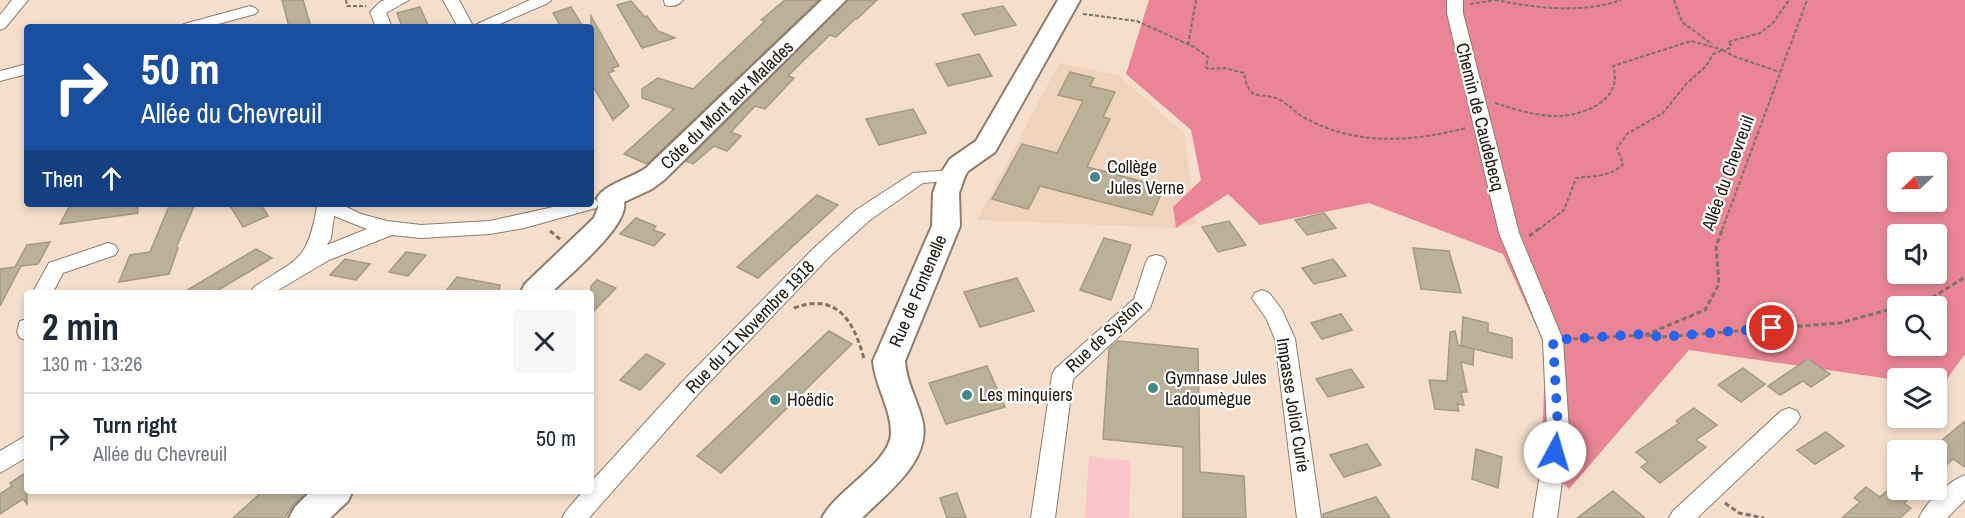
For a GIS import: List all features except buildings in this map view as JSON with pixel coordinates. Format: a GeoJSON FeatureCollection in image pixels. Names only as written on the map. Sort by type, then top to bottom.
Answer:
{"type":"FeatureCollection","features":[{"type":"Feature","properties":{"kind":"street"},"geometry":{"type":"LineString","coordinates":[[0,25],[20,0]]}},
{"type":"Feature","properties":{"kind":"street"},"geometry":{"type":"LineString","coordinates":[[383,24],[378,12],[385,4],[401,0]]}},
{"type":"Feature","properties":{"kind":"street"},"geometry":{"type":"LineString","coordinates":[[451,0],[464,24]]}},
{"type":"Feature","properties":{"kind":"street"},"geometry":{"type":"LineString","coordinates":[[488,24],[543,0]]}},
{"type":"Feature","properties":{"kind":"street","name":"Côte du Mont aux Malades"},"geometry":{"type":"LineString","coordinates":[[597,202],[643,183],[656,174],[835,0]]}},
{"type":"Feature","properties":{"kind":"street","name":"Chemin de Caudebecq"},"geometry":{"type":"LineString","coordinates":[[1455,4],[1509,233],[1553,340],[1558,429],[1545,518]]}},
{"type":"Feature","properties":{"kind":"street"},"geometry":{"type":"LineString","coordinates":[[952,176],[959,165],[986,146],[1066,5]]}},
{"type":"Feature","properties":{"kind":"street"},"geometry":{"type":"LineString","coordinates":[[520,12],[527,24]]}},
{"type":"Feature","properties":{"kind":"street"},"geometry":{"type":"LineString","coordinates":[[202,24],[251,13]]}},
{"type":"Feature","properties":{"kind":"street"},"geometry":{"type":"LineString","coordinates":[[0,76],[24,70]]}},
{"type":"Feature","properties":{"kind":"street","name":"Rue du 11 Novembre 1918"},"geometry":{"type":"LineString","coordinates":[[574,518],[691,387],[821,253],[863,215],[919,177],[952,176]]}},
{"type":"Feature","properties":{"kind":"street","name":"Rue de Fontenelle"},"geometry":{"type":"LineString","coordinates":[[840,518],[862,493],[896,463],[905,450],[909,436],[906,416],[890,379],[889,361],[946,226],[946,193],[952,176]]}},
{"type":"Feature","properties":{"kind":"street"},"geometry":{"type":"LineString","coordinates":[[536,290],[611,215],[597,202]]}},
{"type":"Feature","properties":{"kind":"street"},"geometry":{"type":"LineString","coordinates":[[308,261],[321,238],[325,207]]}},
{"type":"Feature","properties":{"kind":"street"},"geometry":{"type":"LineString","coordinates":[[330,207],[355,218],[393,228],[447,232],[526,223],[580,207]]}},
{"type":"Feature","properties":{"kind":"street"},"geometry":{"type":"LineString","coordinates":[[264,290],[308,261],[346,242],[393,228]]}},
{"type":"Feature","properties":{"kind":"street"},"geometry":{"type":"LineString","coordinates":[[44,290],[56,268],[108,250]]}},
{"type":"Feature","properties":{"kind":"street","name":"Rue de Syston"},"geometry":{"type":"LineString","coordinates":[[1043,518],[1063,375],[1143,303],[1156,262]]}},
{"type":"Feature","properties":{"kind":"street","name":"Impasse Joliot Curie"},"geometry":{"type":"LineString","coordinates":[[1262,298],[1275,315],[1285,339],[1309,518]]}},
{"type":"Feature","properties":{"kind":"street"},"geometry":{"type":"LineString","coordinates":[[1681,518],[1789,417]]}},
{"type":"Feature","properties":{"kind":"street"},"geometry":{"type":"LineString","coordinates":[[0,463],[24,447]]}},
{"type":"Feature","properties":{"kind":"street"},"geometry":{"type":"LineString","coordinates":[[1931,518],[1965,485]]}},
{"type":"Feature","properties":{"kind":"street"},"geometry":{"type":"LineString","coordinates":[[307,518],[332,494]]}},
{"type":"Feature","properties":{"kind":"path"},"geometry":{"type":"LineString","coordinates":[[1188,45],[1196,0]]}},
{"type":"Feature","properties":{"kind":"path"},"geometry":{"type":"LineString","coordinates":[[1455,4],[1495,0],[1540,7],[1598,8],[1621,0]]}},
{"type":"Feature","properties":{"kind":"path"},"geometry":{"type":"LineString","coordinates":[[1674,0],[1682,22],[1724,50]]}},
{"type":"Feature","properties":{"kind":"path"},"geometry":{"type":"LineString","coordinates":[[1509,233],[1528,236],[1564,210],[1572,194],[1576,178],[1611,173],[1621,168],[1623,164],[1617,154],[1619,143],[1639,125],[1656,118],[1670,107],[1694,76],[1708,66],[1713,54],[1730,48],[1731,45],[1728,42],[1765,31],[1789,0]]}},
{"type":"Feature","properties":{"kind":"path","name":"Allée du Chevreuil"},"geometry":{"type":"LineString","coordinates":[[1553,340],[1645,334],[1704,310],[1719,284],[1716,246],[1807,0]]}},
{"type":"Feature","properties":{"kind":"path"},"geometry":{"type":"LineString","coordinates":[[1066,5],[1137,21],[1208,57],[1206,67],[1208,69],[1235,69],[1244,73],[1247,89],[1253,94],[1277,98],[1303,117],[1344,135],[1390,143],[1421,139],[1471,127]]}},
{"type":"Feature","properties":{"kind":"path"},"geometry":{"type":"LineString","coordinates":[[1476,99],[1556,116],[1580,113],[1605,100],[1611,93],[1616,80],[1612,66],[1691,41],[1707,44],[1780,72]]}},
{"type":"Feature","properties":{"kind":"path"},"geometry":{"type":"LineString","coordinates":[[526,223],[556,234],[564,244],[567,261]]}},
{"type":"Feature","properties":{"kind":"path"},"geometry":{"type":"LineString","coordinates":[[1935,296],[1965,277]]}},
{"type":"Feature","properties":{"kind":"path"},"geometry":{"type":"LineString","coordinates":[[757,319],[766,321],[806,304],[817,303],[838,309],[849,319],[861,342],[863,368]]}},
{"type":"Feature","properties":{"kind":"path"},"geometry":{"type":"LineString","coordinates":[[1645,334],[1660,337],[1840,323],[1887,309]]}},
{"type":"Feature","properties":{"kind":"path"},"geometry":{"type":"LineString","coordinates":[[1739,513],[1764,518]]}},
{"type":"Feature","properties":{"kind":"shaded area"},"geometry":{"type":"Polygon","coordinates":[[[1149,0],[1965,0],[1965,354],[1947,379],[1947,368],[1887,368],[1887,379],[1689,350],[1569,489],[1541,461],[1546,347],[1503,254],[1369,203],[1260,225],[1228,194],[1176,228],[1173,207],[1201,180],[1191,130],[1126,74],[1149,0]]]}},
{"type":"Feature","properties":{"kind":"shaded area","name":"Collège Jules Verne"},"geometry":{"type":"Polygon","coordinates":[[[1059,63],[1120,76],[1184,134],[1197,223],[1179,228],[977,220],[1059,63]]]}},
{"type":"Feature","properties":{"kind":"shaded area"},"geometry":{"type":"Polygon","coordinates":[[[1089,456],[1131,461],[1129,518],[1085,518],[1089,456]]]}},
{"type":"Feature","properties":{"kind":"place","name":"Collège Jules Verne"},"geometry":{"type":"Point","coordinates":[1095,177]}},
{"type":"Feature","properties":{"kind":"place","name":"Gymnase Jules Ladoumègue"},"geometry":{"type":"Point","coordinates":[1153,388]}},
{"type":"Feature","properties":{"kind":"place","name":"Les minquiers"},"geometry":{"type":"Point","coordinates":[967,395]}},
{"type":"Feature","properties":{"kind":"place","name":"Hoëdic"},"geometry":{"type":"Point","coordinates":[775,400]}},
{"type":"Feature","properties":{"kind":"route"},"geometry":{"type":"LineString","coordinates":[[1555,452],[1558,429],[1553,340],[1645,334],[1660,337],[1772,328]]}}]}
